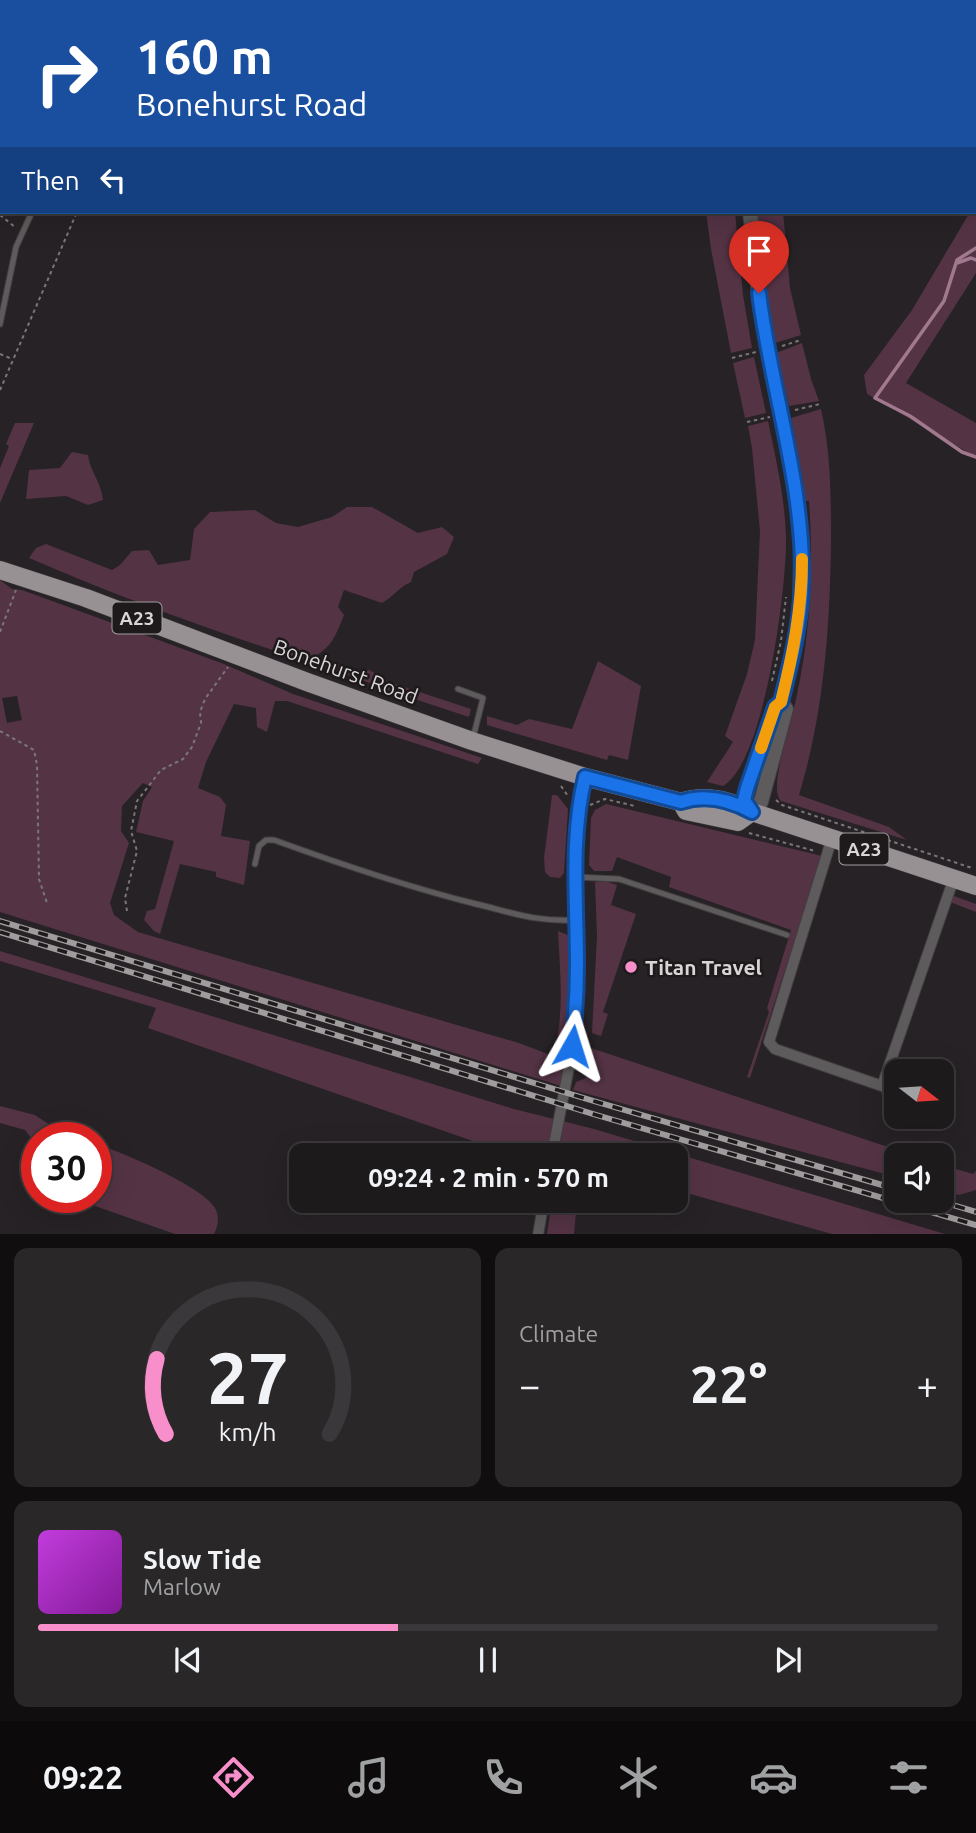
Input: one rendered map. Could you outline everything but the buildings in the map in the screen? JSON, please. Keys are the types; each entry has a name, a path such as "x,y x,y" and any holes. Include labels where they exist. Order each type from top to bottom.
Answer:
{"main road":[{"name":"Bonehurst Road","path":"0,570 86,598 233,655 472,741 585,777 681,802 695,797 734,802 830,846 976,886"}],"street":[{"path":"750,214 761,313 795,481 802,547 796,642 781,702 786,709 761,802 752,812"},
{"path":"554,1143 570,1062 574,1022 577,967 576,830 585,777"},
{"path":"830,846 769,1042 775,1049 882,1086 954,878"},
{"path":"538,1234 542,1213"}],"lane":[{"path":"0,324 16,247 31,214"},
{"path":"458,689 483,698 472,741"},
{"path":"255,864 259,846 266,839 274,840 412,886 515,916 545,921 576,920"},
{"path":"575,877 619,879 787,935"},
{"path":"882,1086 884,1091"}],"path":[{"path":"0,390 76,214"},
{"path":"0,215 22,233"},
{"path":"0,354 13,359"},
{"path":"0,632 16,590 15,585"},
{"path":"772,683 788,586"},
{"path":"127,911 125,898 137,851 131,831 137,802 160,770 183,759 192,747 201,723 200,712 205,699 230,664 233,655"},
{"path":"0,731 34,750 37,765 39,879 47,903"},
{"path":"773,794 782,805 976,870"},
{"path":"590,805 605,799 638,807"},
{"path":"741,831 830,846"}],"shaded area":[{"path":"706,214 735,214 743,295 752,348 731,353"},
{"path":"757,214 783,214 790,288 801,335 775,343 763,274"},
{"path":"969,214 976,214 976,273 906,383 976,423 976,457 867,394 864,375 912,310"},
{"path":"802,343 819,401 789,406 776,353"},
{"path":"754,357 766,413 745,418 733,363"},
{"path":"821,409 829,459 829,606 820,701 799,795 889,827 907,840 781,801 778,795 780,763 803,665 811,584 809,501 799,501 804,487 791,418"},
{"path":"768,421 780,479 786,537 778,631 762,709 751,744 738,770 723,786 707,782 733,742 725,736 747,674 755,640 760,531 748,426"},
{"path":"15,423 34,423 0,503 0,468"},
{"path":"72,452 88,455 103,500 88,505 66,496 26,499 29,470 60,468"},
{"path":"347,507 372,507 418,533 442,527 454,537 447,554 414,572 411,582 382,603 344,590 338,607 344,615 334,637 326,648 306,661 166,613 29,558 36,548 46,544 112,570 132,551 149,550 158,565 190,560 194,529 210,512 255,510 276,523 298,527 332,517"},
{"path":"0,580 12,589 22,590 224,664 293,694 482,758 478,764 287,701 275,701 267,732 257,727 256,708 234,704 206,762 198,788 220,797 226,805 221,836 250,841 244,885 216,877 216,872 180,864 160,934 154,931 144,920 147,911 155,909 174,841 136,832 143,801 152,787 143,783 122,806 121,831 129,843 110,903 114,915 138,932 519,1043 553,1056 560,1010 558,931 570,936 571,953 561,1086 0,912","holes":["17,696 22,720 7,723 2,698"]},
{"path":"329,661 375,673 378,679 376,685 324,667"},
{"path":"598,661 641,686 628,760 609,755 607,760 487,725 487,716 517,725 529,719 572,729"},
{"path":"386,681 471,709 469,717 387,690"},
{"path":"552,795 557,795 568,809 564,873 560,878 550,877 545,872 544,858"},
{"path":"606,804 822,856 750,1078 747,1077 769,1012 767,1008 791,930 669,887 671,877 617,857 612,871 594,871 589,865 591,818 595,810"},
{"path":"605,881 617,885 611,905 636,914 603,1012 608,1014 601,1036 592,1033 597,936 595,882"},
{"path":"954,896 976,904 976,912 950,902"},
{"path":"0,951 514,1109 641,1143 479,1143 148,1028 156,1008 0,961"},
{"path":"591,1048 884,1146 884,1174 573,1090 576,1082 586,1078"},
{"path":"0,1106 35,1115 46,1122 21,1122 21,1129 0,1123"},
{"path":"112,1150 178,1180 207,1199 215,1208 218,1215 214,1234 175,1234 112,1212"},
{"path":"688,1157 945,1234 832,1234 688,1193"},
{"path":"954,1168 973,1174 976,1171 976,1190 959,1195 954,1194"},
{"path":"550,1213 576,1213 574,1234 547,1234"}],"waterway":[{"path":"976,248 957,260 944,301 875,398 910,416 962,452 976,457"},
{"path":"957,263 971,258 976,260"}],"railway":[{"path":"0,921 597,1102 884,1186"},
{"path":"0,932 593,1114 976,1225"},
{"path":"954,1205 976,1212"}],"slow traffic":[{"path":"761,748 775,707 781,702 796,642 802,559"}],"place":[{"name":"Titan Travel","path":"631,967"}],"route":[{"path":"572,1046 577,967 576,830 585,777 681,802 695,797 734,802 752,812 744,800 747,788 775,707 781,702 796,642 802,582 802,547 795,481 759,293"}]}
